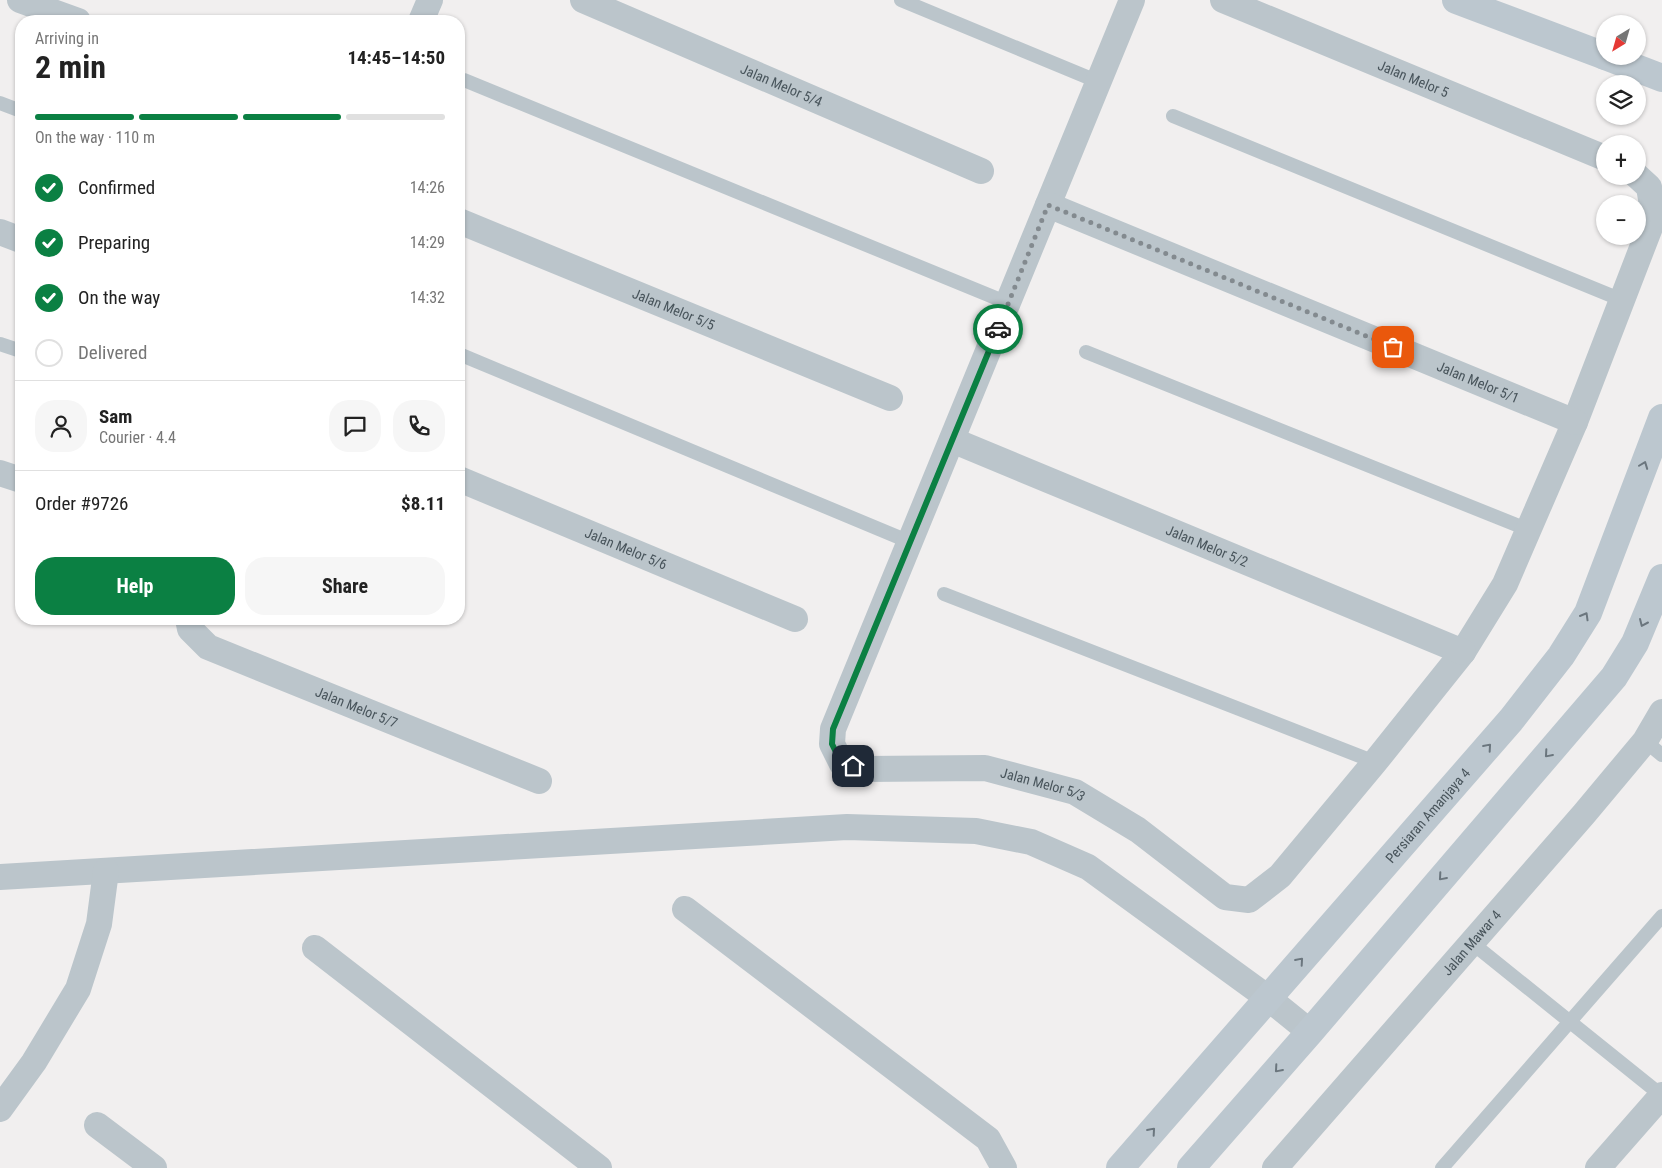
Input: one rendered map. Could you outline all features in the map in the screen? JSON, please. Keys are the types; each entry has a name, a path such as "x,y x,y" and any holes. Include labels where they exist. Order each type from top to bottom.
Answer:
{"street":[{"path":"20,0 61,15"},
{"path":"424,15 430,0"},
{"name":"Jalan Melor 5/4","path":"583,0 981,171"},
{"path":"910,542 1132,0"},
{"name":"Jalan Melor 5","path":"1223,0 1596,154"},
{"path":"1456,0 1596,53"},
{"path":"1628,65 1662,78"},
{"path":"1376,762 1463,652 1504,584 1575,422 1654,217 1649,187 1646,184"},
{"name":"Jalan Melor 5/1","path":"1048,205 1575,422"},
{"name":"Jalan Melor 5/5","path":"465,223 890,398"},
{"path":"0,232 15,238"},
{"name":"Persiaran Amanjaya 4","path":"1120,1168 1511,720 1561,656 1588,612 1662,418"},
{"name":"Jalan Melor 5/2","path":"952,440 1463,652"},
{"path":"0,472 15,478"},
{"name":"Jalan Melor 5/6","path":"465,481 795,619"},
{"name":"Jalan Melor 5/3","path":"910,542 833,729 832,744 842,764 865,769 985,768 1075,792 1138,830 1225,897 1250,900 1280,876 1376,762"},
{"path":"1191,1168 1614,677 1635,642 1662,578"},
{"name":"Jalan Melor 5/7","path":"189,625 190,629 208,647 539,781"},
{"name":"Jalan Mawar 4","path":"1280,1166 1472,943 1653,748 1662,712"},
{"path":"0,877 847,826 976,831 1031,842 1088,867 1268,998 1310,1032"},
{"path":"0,1109 34,1062 78,989 99,924 106,871"},
{"path":"685,909 988,1139 1004,1168"},
{"path":"315,948 599,1168"},
{"path":"1598,1168 1662,1095"},
{"path":"97,1125 154,1168"}],"lane":[{"path":"901,0 1099,82"},
{"path":"465,80 1008,303"},
{"path":"0,103 15,109"},
{"path":"1173,116 1622,300"},
{"path":"0,344 15,350"},
{"path":"1086,352 1529,530"},
{"path":"465,357 910,542"},
{"path":"944,594 1376,762"},
{"path":"1442,1168 1662,916"},
{"path":"1472,943 1662,1095"}],"way so far":[{"path":"998,329 1048,205 1393,347"}],"route":[{"path":"853,766 842,764 832,744 833,729 998,329"}]}
